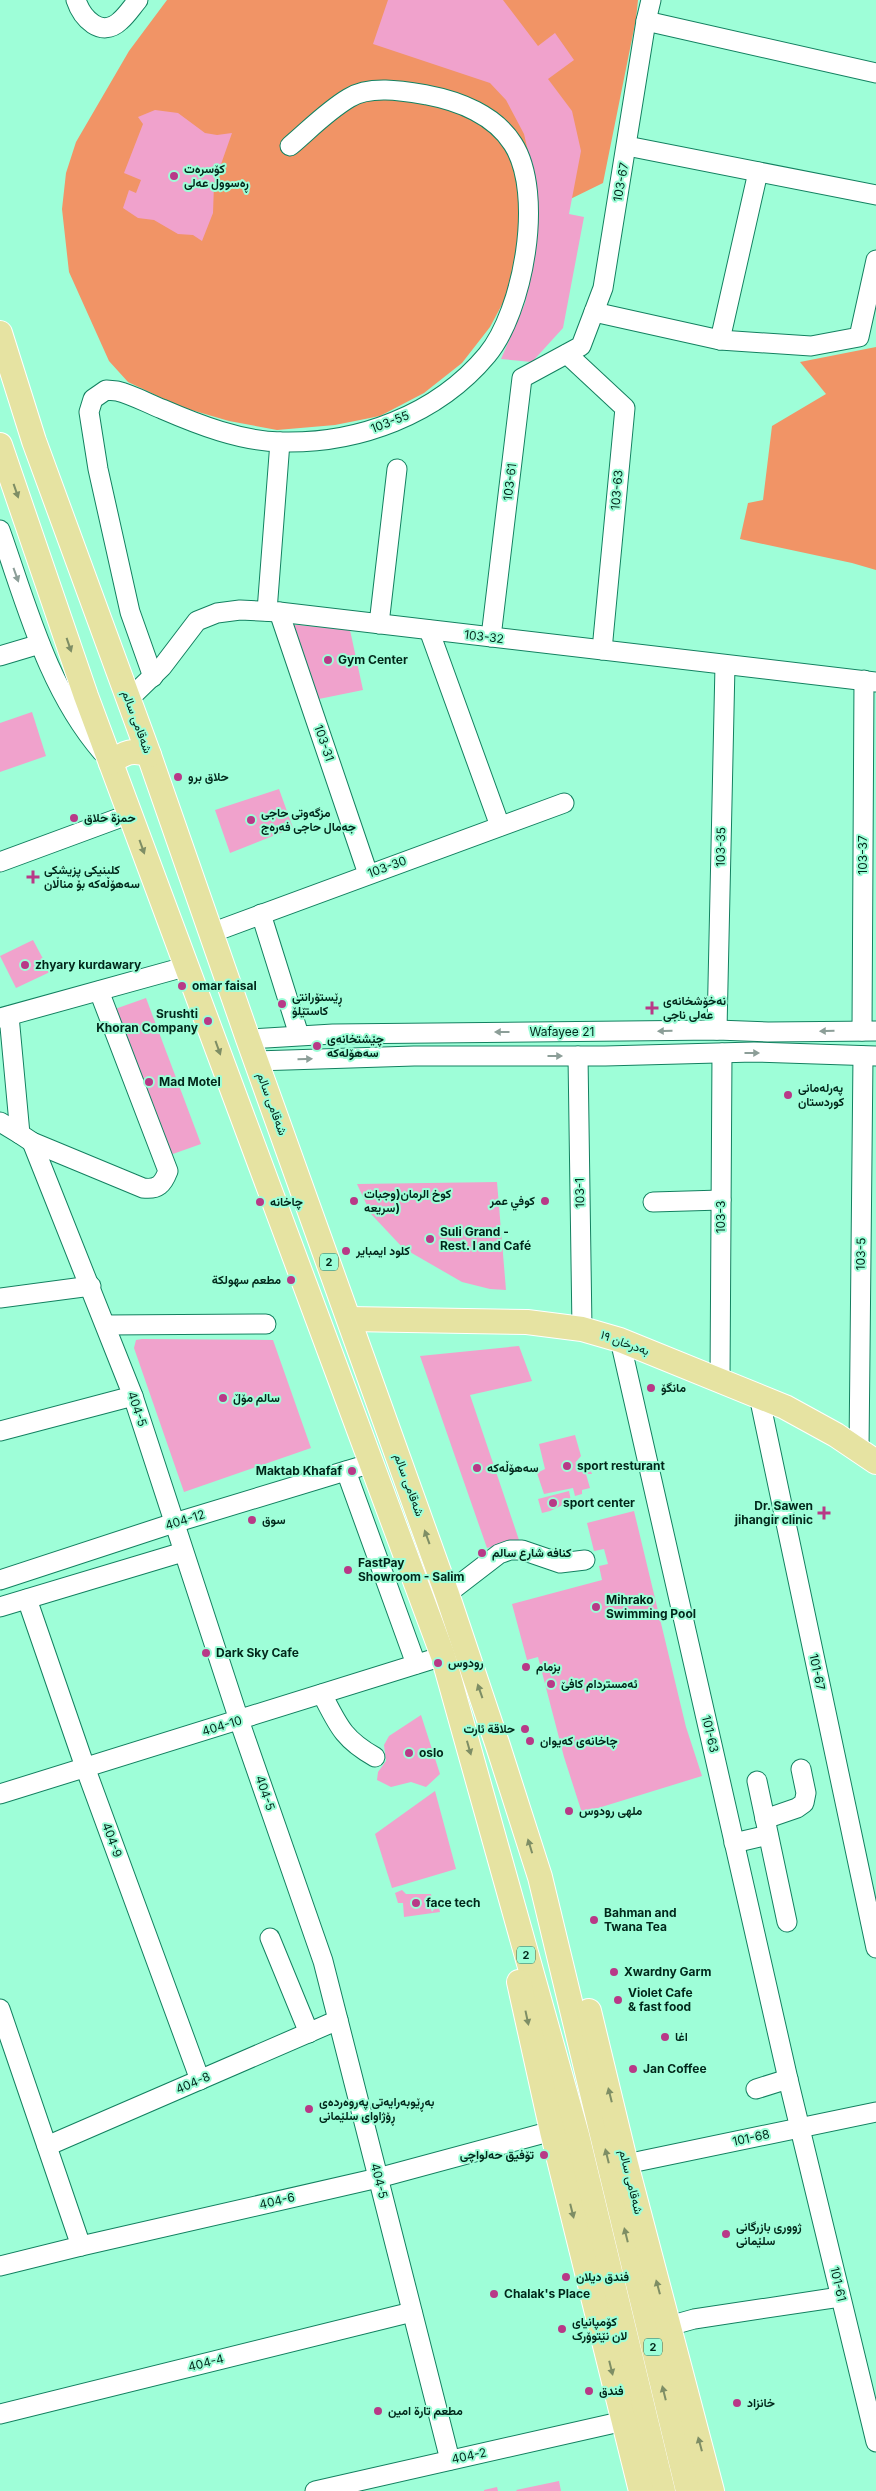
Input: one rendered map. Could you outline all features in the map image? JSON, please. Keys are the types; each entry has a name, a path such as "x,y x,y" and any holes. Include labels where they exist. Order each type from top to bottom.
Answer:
{"main road":[{"name":"شەقامی سالم","path":"0,333 34,441 129,699 248,1039 448,1594 540,1877 586,1998 626,2164 712,2491"},
{"name":"2","path":"0,445 111,763 443,1656 577,2135 663,2491"},
{"path":"94,715 102,717 110,715 129,699"},
{"path":"111,763 130,751 139,751 149,755"},
{"name":"بەدرخان ١٩","path":"349,1318 508,1321 555,1324 582,1329 620,1340 759,1396 811,1420 868,1456"},
{"name":"شەقامی سالم","path":"540,1877 688,2491"},
{"path":"511,1901 518,1978 552,2131 642,2491"}],"street":[{"path":"76,0 82,13 94,26 108,27 120,21 138,0"},
{"name":"103-67","path":"567,354 581,346 603,288 651,0"},
{"path":"646,21 876,73"},
{"name":"103-55","path":"153,678 130,612 98,469 89,412 93,399 101,392 117,391 195,423 235,434 280,442 326,439 398,422 456,385 488,354 510,317 522,274 527,228 524,171 513,143 497,126 482,115 445,99 411,92 370,91 350,97 290,146"},
{"path":"627,146 876,195"},
{"path":"720,340 758,172"},
{"path":"594,312 720,340 811,346 859,337 876,260"},
{"name":"103-61","path":"491,637 522,378 567,354"},
{"name":"103-63","path":"567,354 625,408 602,650"},
{"path":"273,611 280,442"},
{"path":"379,624 397,470"},
{"path":"0,530 40,644 70,706 111,763"},
{"name":"103-32","path":"129,699 153,678 197,621 216,613 273,611 870,681"},
{"name":"103-31","path":"273,611 368,874"},
{"path":"429,630 500,826"},
{"path":"0,656 40,644"},
{"name":"103-35","path":"717,1030 725,665"},
{"name":"103-37","path":"869,1031 870,681"},
{"name":"103-30","path":"211,933 564,802"},
{"path":"0,862 130,814"},
{"path":"261,914 299,1036"},
{"path":"5,1017 188,966"},
{"path":"0,1122 26,1138 143,1188 152,1189 160,1186 168,1170 99,991"},
{"name":"404-5","path":"5,1017 26,1138 91,1286 133,1396 239,1720 324,1961 450,2460"},
{"name":"Wafayee 21","path":"248,1039 299,1036 717,1030 768,1032 869,1031"},
{"name":"Wafayee 21","path":"256,1061 414,1056 578,1056 722,1053 869,1056"},
{"name":"103-3","path":"720,1381 722,1053"},
{"name":"103-1","path":"578,1056 582,1329"},
{"name":"103-5","path":"868,1456 869,1056"},
{"path":"653,1202 721,1200"},
{"path":"0,1298 91,1286"},
{"path":"106,1325 266,1324"},
{"name":"101-63","path":"620,1340 788,2079 801,2127"},
{"path":"0,1431 133,1396"},
{"name":"101-67","path":"759,1396 876,1948"},
{"name":"404-12","path":"0,1580 174,1523 372,1463"},
{"path":"346,1471 416,1664"},
{"path":"448,1594 499,1554 510,1550 522,1550 560,1563 585,1560"},
{"path":"0,1607 183,1552"},
{"name":"404-9","path":"27,1599 85,1767 200,2080"},
{"name":"404-10","path":"0,1794 443,1656"},
{"path":"322,1694 342,1732 360,1749 375,1757"},
{"path":"734,1843 766,1827 804,1803 806,1793 801,1769"},
{"path":"757,1782 787,1922"},
{"path":"270,1938 309,2033"},
{"path":"0,2009 81,2246"},
{"name":"404-8","path":"47,2146 338,2020"},
{"path":"756,2089 788,2079"},
{"name":"101-68","path":"626,2164 876,2112"},
{"name":"101-61","path":"801,2127 876,2442"},
{"name":"404-6","path":"0,2266 378,2178 552,2131"},
{"path":"669,2326 694,2319 840,2296"},
{"name":"404-4","path":"0,2414 412,2312"},
{"name":"404-2","path":"315,2491 624,2421"}],"shaded area":[{"path":"167,0 638,0 636,19 603,183 554,207 490,327 462,363 424,393 380,416 335,425 277,430 229,421 181,407 128,382 109,361 69,272 62,209 66,173 76,142 129,51"},
{"path":"876,347 876,570 740,539 748,503 763,500 772,426 826,394 800,362"}],"building":[{"path":"388,0 503,0 538,46 555,33 574,60 548,79 572,111 581,151 569,214 584,217 563,328 532,362 501,359 525,303 536,241 536,186 524,134 506,100 490,83 373,44"},
{"name":"کۆسرەت ڕەسوول عەلی","path":"155,110 178,113 205,133 217,135 232,133 214,184 213,213 202,241 193,235 178,234 154,220 138,218 123,208 129,190 136,193 141,180 124,173 143,124 138,117"},
{"name":"Gym Center","path":"288,624 350,630 363,690 314,700"},
{"path":"32,712 46,756 0,772 0,723"},
{"path":"279,789 293,828 230,853 215,810"},
{"name":"zhyary kurdawary","path":"33,940 50,972 16,988 0,956"},
{"path":"146,998 201,1144 170,1155 115,1009"},
{"path":"497,1182 506,1290 490,1289 462,1282 403,1248 371,1214 357,1184"},
{"name":"سالم مۆڵ","path":"136,1340 273,1340 311,1448 184,1492 134,1348"},
{"name":"سەهۆڵەکە","path":"519,1346 532,1381 470,1395 519,1540 487,1548 420,1356"},
{"name":"sport resturant","path":"575,1435 581,1456 575,1463 587,1461 592,1474 586,1474 590,1488 582,1490 582,1494 575,1496 573,1488 544,1494 537,1473 545,1469 539,1444"},
{"name":"sport center","path":"569,1491 571,1501 542,1513 538,1499"},
{"path":"634,1511 686,1727 702,1776 582,1813 564,1757 538,1657 527,1660 512,1604 602,1580 599,1566 608,1564 604,1549 594,1551 587,1523"},
{"name":"oslo","path":"421,1715 440,1774 426,1787 411,1782 391,1787 377,1780 378,1772 386,1761 384,1745 389,1736"},
{"path":"435,1791 456,1869 392,1888 375,1834"},
{"name":"face tech","path":"402,1890 406,1894 431,1894 432,1900 428,1901 432,1912 438,1904 440,1912 404,1917 403,1903 398,1903 395,1893"},
{"path":"559,2481 561,2491 516,2490"},
{"path":"497,2487 498,2491 484,2491 484,2490"}],"place":[{"name":"کۆسرەت ڕەسوول عەلی","path":"174,176"},
{"name":"Gym Center","path":"328,660"},
{"name":"حلاق برو","path":"178,777"},
{"name":"حمزة حلاق","path":"74,818"},
{"name":"مزگه‌وتی حاجی جەمال حاجی فەرەج","path":"251,820"},
{"name":"کلینیکی پزیشکی سەهۆڵەکە بۆ مناڵان","path":"33,877"},
{"name":"zhyary kurdawary","path":"25,965"},
{"name":"omar faisal","path":"182,986"},
{"name":"ڕێستۆرانتی کاستێلۆ","path":"282,1004"},
{"name":"نەخۆشخانەی عەلی ناجی","path":"652,1008"},
{"name":"Srushti Khoran Company","path":"208,1021"},
{"name":"چێشتخانەی سەهۆلەکە","path":"317,1046"},
{"name":"Mad Motel","path":"149,1082"},
{"name":"پەرلەمانی کوردستان","path":"788,1095"},
{"name":"كوخ الرمان(وجبات سريعه)","path":"354,1201"},
{"name":"كوفي عمر","path":"545,1201"},
{"name":"چاخانە","path":"260,1202"},
{"name":"Suli Grand - Rest. I and Café","path":"430,1239"},
{"name":"كلود ايمباير","path":"346,1251"},
{"name":"مطعم سهولكة","path":"291,1280"},
{"name":"مانگۆ","path":"651,1388"},
{"name":"سالم مۆڵ","path":"223,1398"},
{"name":"sport resturant","path":"567,1466"},
{"name":"سەهۆڵەکە","path":"477,1468"},
{"name":"Maktab Khafaf","path":"352,1471"},
{"name":"sport center","path":"553,1503"},
{"name":"Dr. Sawen jihangir clinic","path":"824,1513"},
{"name":"سوق","path":"252,1520"},
{"name":"كنافه شارع سالم","path":"482,1553"},
{"name":"FastPay Showroom - Salim","path":"348,1570"},
{"name":"Mihrako Swimming Pool","path":"596,1607"},
{"name":"Dark Sky Cafe","path":"206,1653"},
{"name":"رودوس","path":"438,1663"},
{"name":"بزمام","path":"526,1667"},
{"name":"ئەمستردام کافێ","path":"551,1684"},
{"name":"حلاقة ئارت","path":"525,1729"},
{"name":"چاخانەی کەیوان","path":"530,1741"},
{"name":"oslo","path":"409,1753"},
{"name":"ملهى رودوس","path":"569,1811"},
{"name":"face tech","path":"416,1903"},
{"name":"Bahman and Twana Tea","path":"594,1920"},
{"name":"Xwardny Garm","path":"614,1972"},
{"name":"Violet Cafe & fast food","path":"618,2000"},
{"name":"اغا","path":"665,2037"},
{"name":"Jan Coffee","path":"633,2069"},
{"name":"بەڕێوبەرایەتی پەروەردەی ڕۆژاوای سلێمانی","path":"309,2109"},
{"name":"تۆفیق حەلواچی","path":"544,2155"},
{"name":"ژووری بازرگانی سلێمانی","path":"726,2234"},
{"name":"فندق ديلان","path":"566,2277"},
{"name":"Chalak's Place","path":"494,2294"},
{"name":"کۆمپانیای لان نێتوۆرک","path":"562,2329"},
{"name":"فندق","path":"589,2391"},
{"name":"خانزاد","path":"737,2403"},
{"name":"مطعم تارة امين","path":"378,2411"}]}
